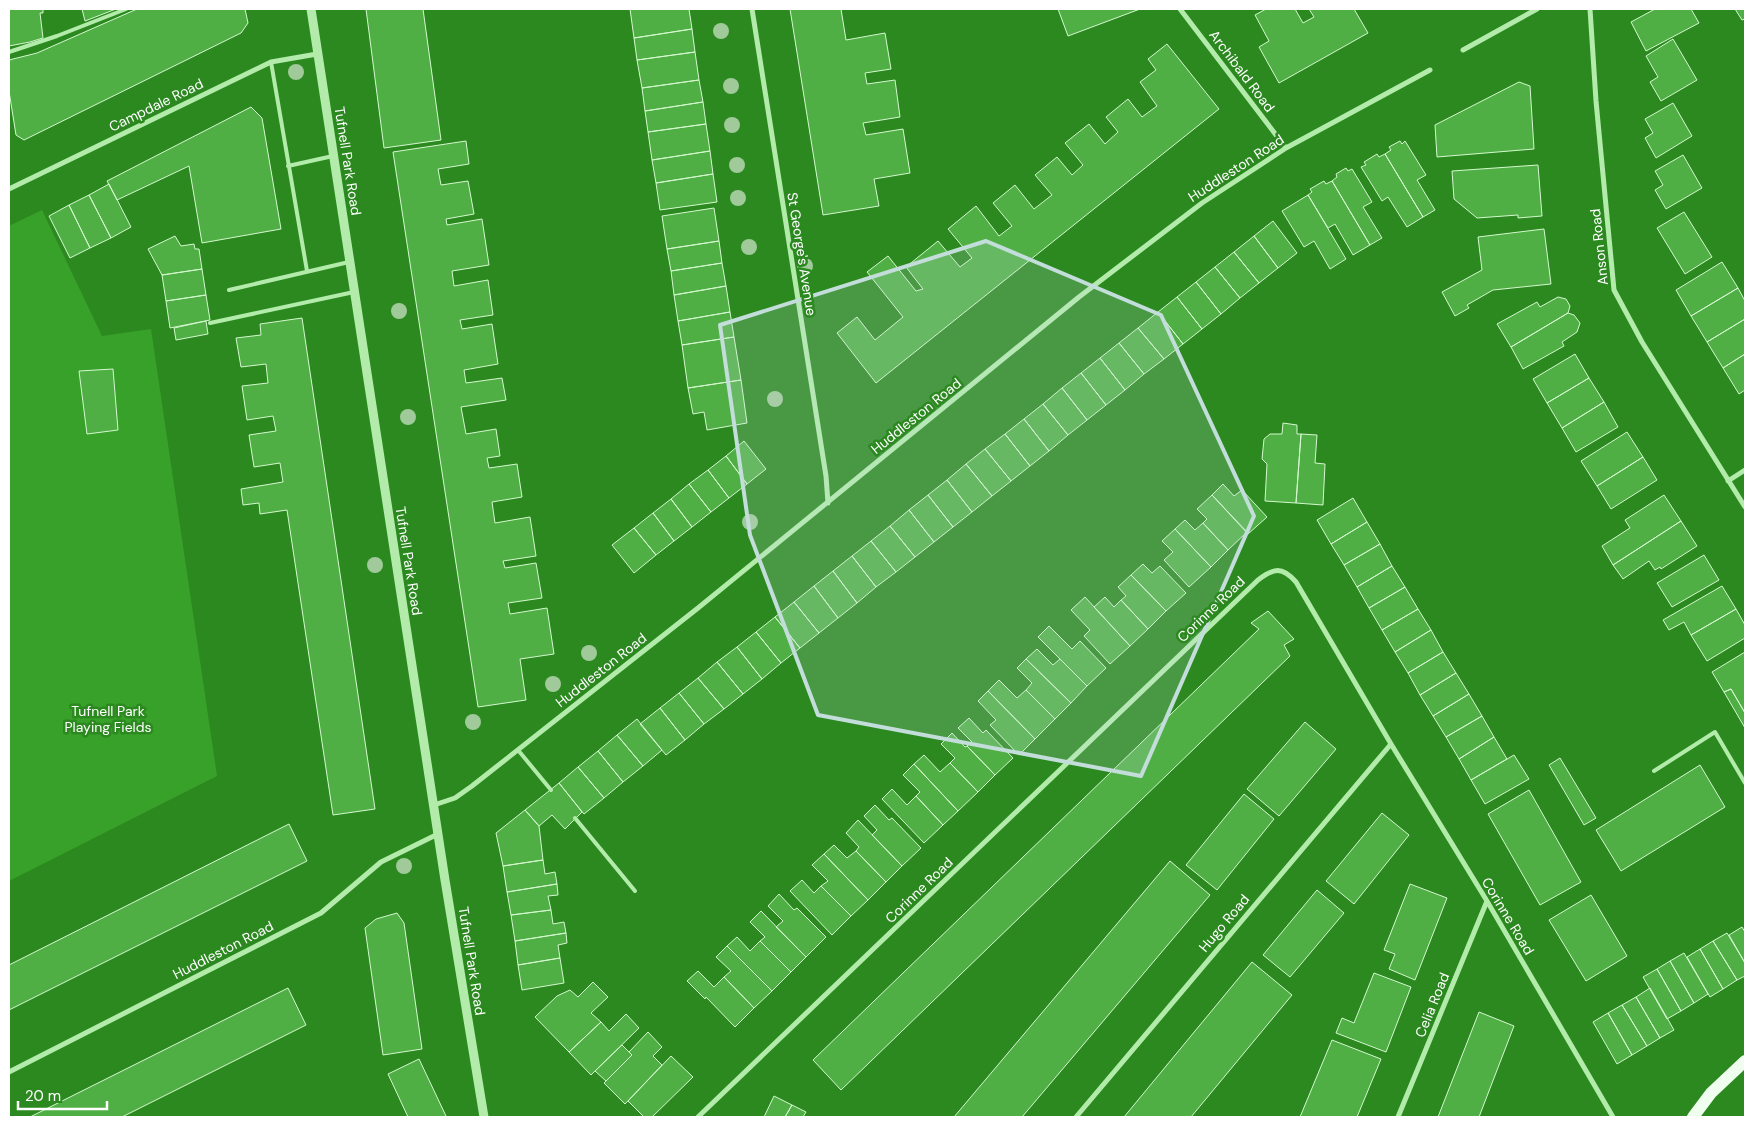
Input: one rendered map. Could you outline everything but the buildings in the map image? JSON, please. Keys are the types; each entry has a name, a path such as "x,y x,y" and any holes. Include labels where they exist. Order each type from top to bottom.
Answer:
{"main road":[{"path":"1693,1117 1711,1093 1745,1061"}],"street":[{"name":"Tufnell Park Road","path":"311,9 438,834 484,1117"},
{"name":"St George's Avenue","path":"752,9 826,476 828,503"},
{"name":"Archibald Road","path":"1180,9 1286,148"},
{"path":"1464,50 1537,9"},
{"name":"Anson Road","path":"1590,9 1596,101 1614,290 1642,342 1745,507"},
{"name":"Campdale Road","path":"9,190 271,62 317,54"},
{"name":"Huddleston Road","path":"434,805 455,798 518,750 828,503 1079,297 1202,203 1286,148 1430,70"},
{"path":"1728,481 1745,470"},
{"name":"Corinne Road","path":"698,1117 1251,586 1271,571 1284,571 1296,582 1391,744 1487,901 1613,1117"},
{"name":"Hugo Road","path":"1076,1117 1391,744"},
{"name":"Huddleston Road","path":"9,1072 321,913 381,862 438,834"},
{"name":"Celia Road","path":"1398,1117 1487,901"}],"lane":[{"path":"9,52 57,36 126,9"},
{"path":"271,62 308,271"},
{"path":"288,166 333,156"},
{"path":"229,290 349,262"},
{"path":"210,323 354,292"},
{"path":"1654,771 1715,732 1745,783"},
{"path":"518,750 550,790"},
{"path":"575,818 635,891"}],"highlighted area":[{"path":"986,241 1161,315 1254,516 1141,776 818,715 750,535 720,325"}],"green space":[{"name":"Tufnell Park Playing Fields","path":"42,210 102,336 151,329 217,776 9,881 9,226"}]}
